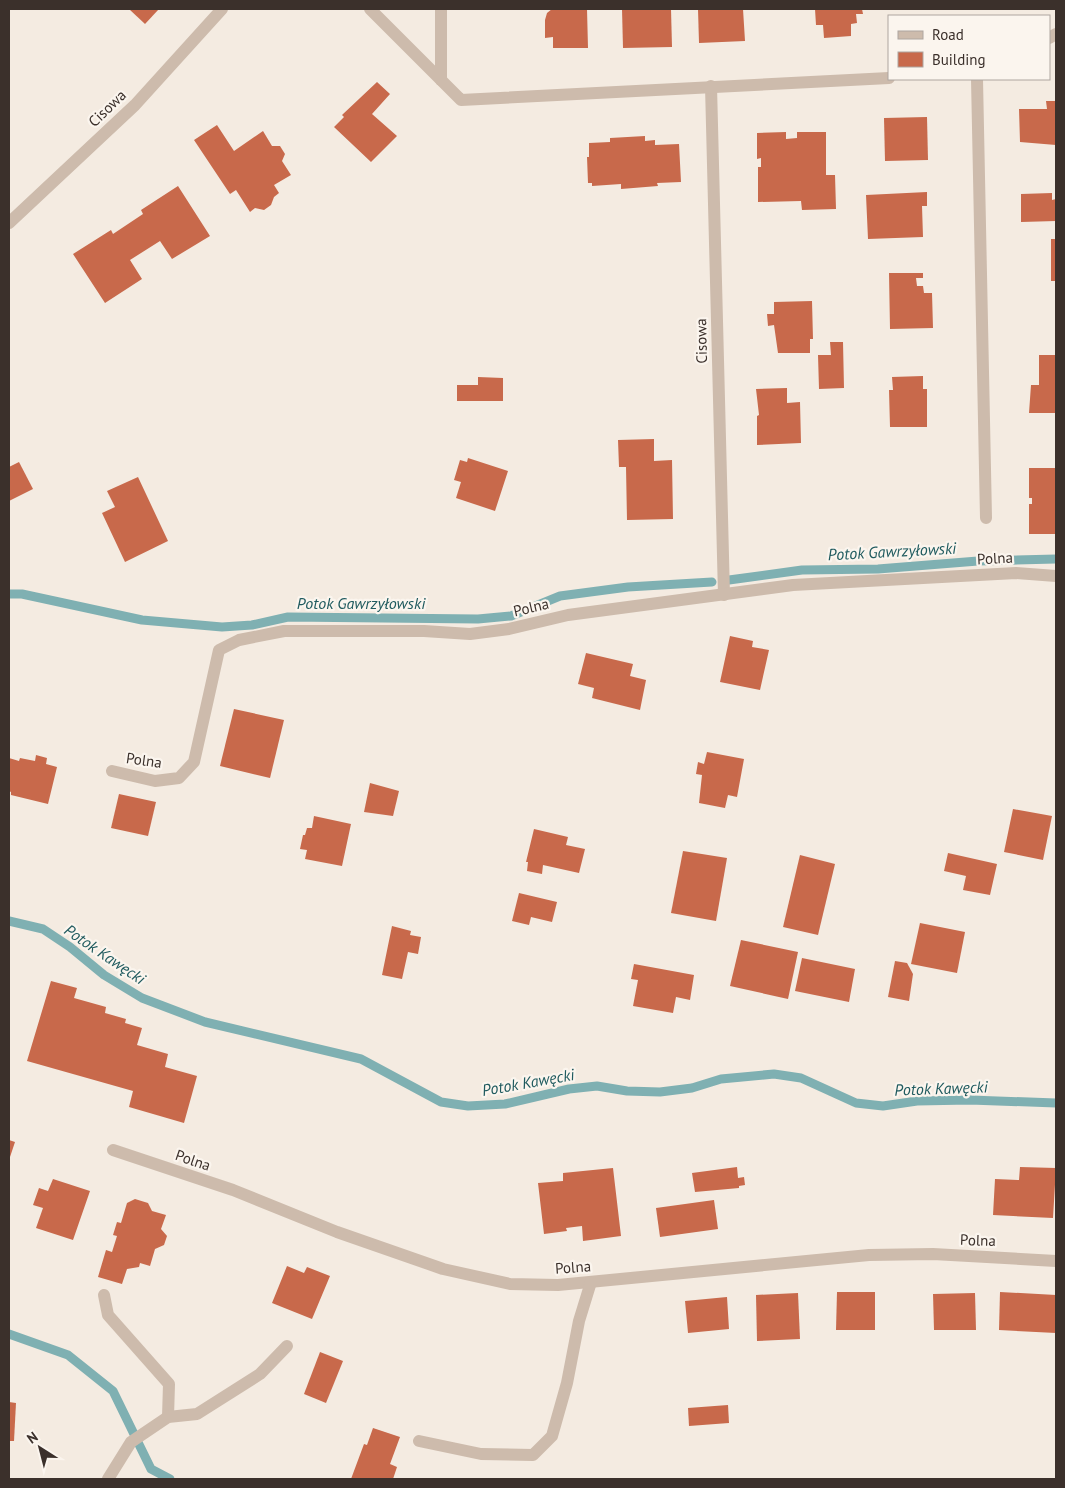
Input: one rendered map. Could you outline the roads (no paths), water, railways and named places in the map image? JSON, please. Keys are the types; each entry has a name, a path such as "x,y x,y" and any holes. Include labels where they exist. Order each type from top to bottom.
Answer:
{"street":[{"name":"Cisowa","path":"9,223 135,104 222,9"},
{"path":"370,9 461,100 888,78"},
{"path":"440,9 441,80"},
{"path":"976,80 986,518"},
{"name":"Cisowa","path":"711,86 724,595"},
{"name":"Polna","path":"112,772 155,781 179,778 194,762 219,650 239,640 284,631 424,631 470,634 509,629 568,615 793,585 1016,573 1056,576"},
{"name":"Polna","path":"113,1150 233,1190 337,1232 443,1269 510,1284 558,1285 750,1264 869,1255 933,1254 1056,1261"},
{"path":"418,1441 481,1454 533,1455 552,1436 567,1383 579,1321 591,1282"},
{"path":"104,1296 108,1314 169,1384 168,1417"},
{"path":"108,1479 131,1442 168,1417 197,1414 260,1374 287,1346"}],"waterway":[{"name":"Potok Gawrzyłowski","path":"729,580 802,570 878,569 978,561 1056,559"},
{"name":"Potok Gawrzyłowski","path":"9,594 22,594 142,620 222,627 252,625 288,617 478,619 511,616 560,596 628,587 712,582"},
{"name":"Potok Kawęcki","path":"9,921 43,929 70,947 104,975 142,998 205,1022 361,1059 441,1102 468,1106 505,1104 569,1089 597,1086 627,1091 660,1092 692,1088 721,1079 774,1074 801,1078 856,1103 883,1106 917,1101 970,1100 1056,1103"},
{"path":"9,1334 68,1355 113,1391 151,1469 170,1479"}]}
